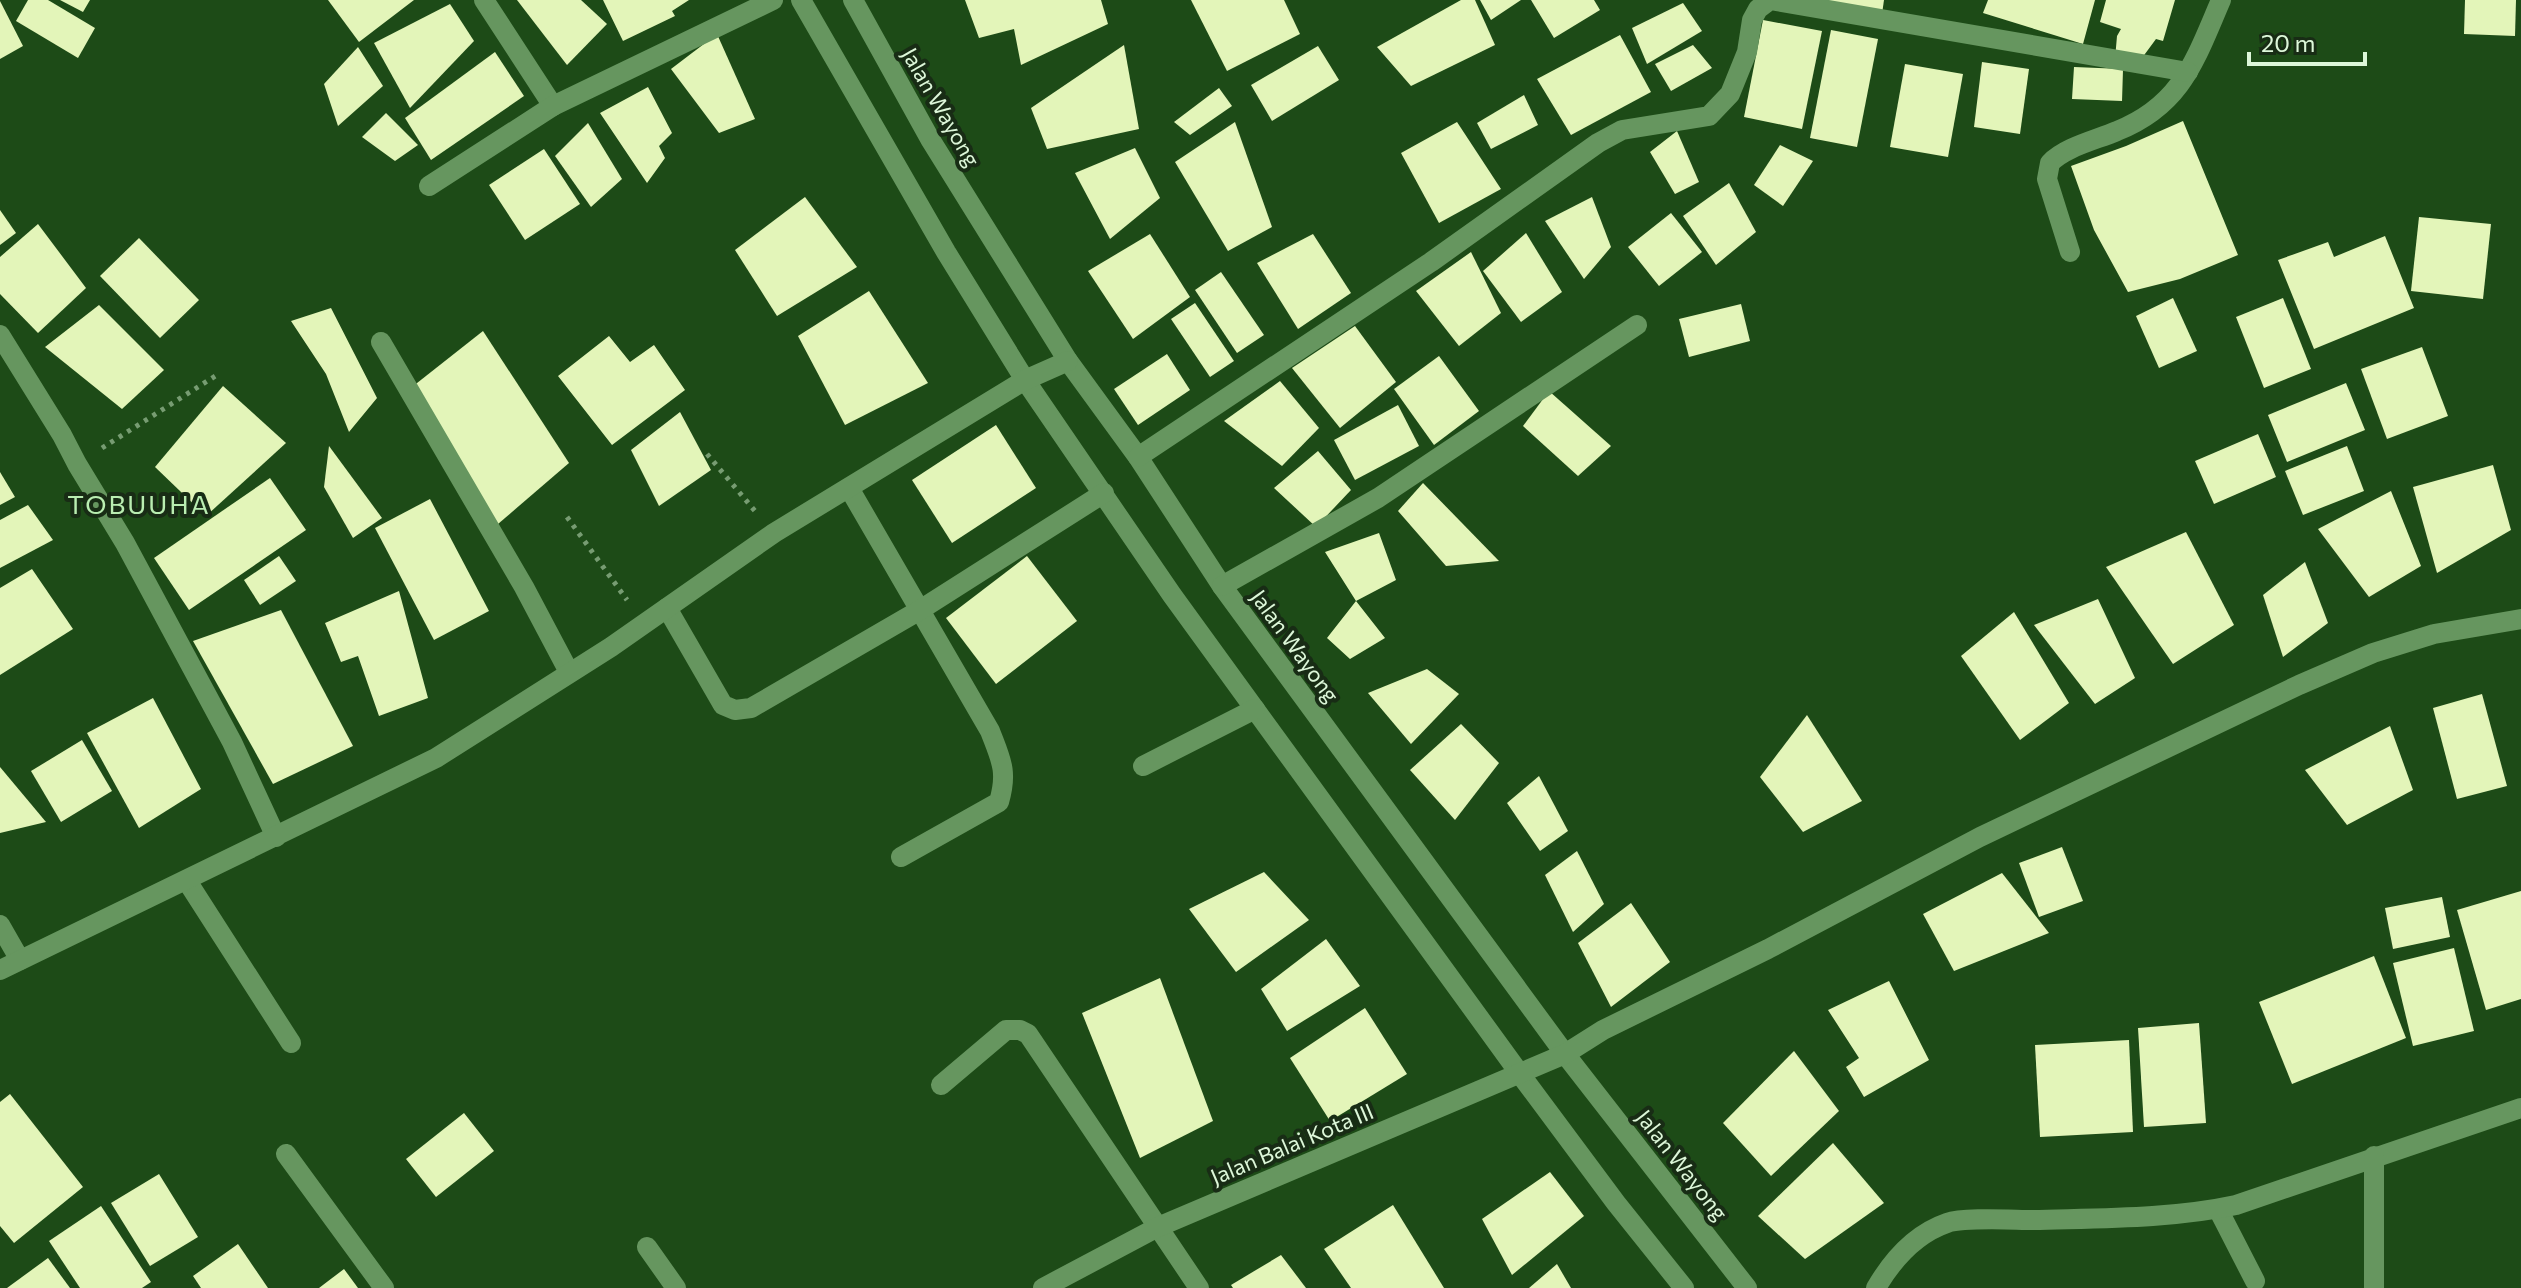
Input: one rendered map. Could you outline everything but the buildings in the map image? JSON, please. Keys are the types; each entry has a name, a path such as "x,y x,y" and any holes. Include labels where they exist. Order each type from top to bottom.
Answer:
{"street":[{"path":"484,0 553,106"},
{"path":"429,186 553,106 773,0"},
{"path":"801,0 946,252 1025,380 1172,595 1520,1074 1684,1288"},
{"name":"Jalan Wayong","path":"853,0 930,139 1068,361 1138,457 1222,586 1565,1054 1747,1288"},
{"path":"1138,457 1431,262 1598,143 1622,130 1709,116 1730,94 1747,52 1752,20 1758,9 1770,0 2188,72"},
{"path":"2070,252 2048,186 2050,163 2070,150 2137,123 2174,93 2188,72 2221,0"},
{"path":"1222,586 1378,498 1637,325"},
{"path":"0,335 125,543 232,742 276,837"},
{"path":"381,342 524,587 569,672"},
{"path":"0,970 436,758 611,647 774,533 1025,380 1068,361"},
{"path":"849,488 990,731 1002,763 1005,783 999,802 901,857"},
{"path":"667,608 723,705 735,710 751,708 920,610 1104,493"},
{"name":"Jalan Balai Kota III","path":"1043,1288 1158,1227 1565,1054 1603,1030 1768,949 1980,837 2299,685 2373,653 2434,634 2521,619"},
{"path":"1143,766 1255,709"},
{"path":"187,881 291,1043"},
{"path":"0,925 20,960"},
{"path":"941,1085 1006,1030 1020,1030 1028,1034 1199,1288"},
{"path":"1876,1288 1917,1238 1951,1221 2151,1215 2218,1209 2521,1108"},
{"path":"286,1154 384,1288"},
{"path":"2374,1156 2374,1288"},
{"path":"2218,1209 2255,1281"},
{"path":"647,1247 676,1288"}],"path":[{"path":"77,464 220,373"},
{"path":"707,454 774,533"},
{"path":"567,517 644,623"}],"district":[{"name":"TOBUUHA","path":"139,505"}]}
